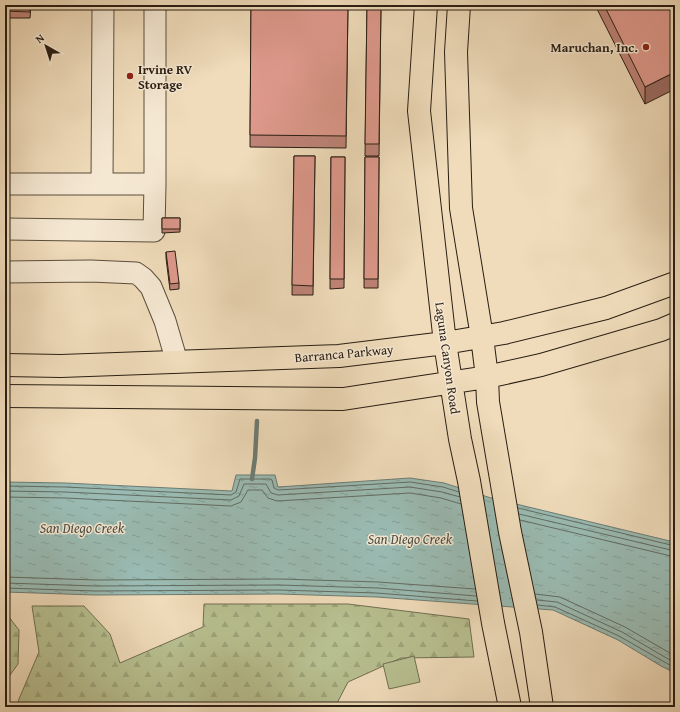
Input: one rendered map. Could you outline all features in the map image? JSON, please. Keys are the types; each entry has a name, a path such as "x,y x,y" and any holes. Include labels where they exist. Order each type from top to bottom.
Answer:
{"main road":[{"name":"Laguna Canyon Road","path":"426,5 419,111 445,343 460,439 493,623 510,707"},
{"path":"459,5 456,52 461,208 482,337 487,376 488,402 531,632 542,707"},
{"name":"Barranca Parkway","path":"5,365 61,366 339,356 482,337 606,308 675,283"},
{"path":"5,396 343,399 487,376 541,365 661,330 675,324"}],"lane":[{"path":"102,184 103,5"},
{"path":"5,229 154,231 155,5"},
{"path":"5,184 155,184"},
{"path":"5,272 90,271 136,274 144,278 151,287 165,321 177,362"}],"green space":[{"path":"204,604 348,604 469,619 474,657 401,658 348,682 335,707 17,707 39,652 32,606 84,606 110,634 120,663 203,627"},
{"path":"5,612 19,630 18,664 5,682"},
{"path":"414,656 420,682 389,689 383,664"}],"water":[{"name":"San Diego Creek","path":"236,475 275,475 278,487 410,478 444,483 491,498 674,542 675,673 618,640 553,610 377,597 279,594 95,595 5,592 5,482 65,483 232,491"}],"building":[{"path":"5,5 30,5 30,12 5,11"},
{"path":"251,5 348,5 346,136 250,135"},
{"path":"367,5 381,5 379,144 365,144"},
{"name":"Maruchan, Inc.","path":"604,5 675,5 675,72 645,87"},
{"path":"294,156 315,156 313,286 292,285"},
{"path":"331,157 345,157 344,279 330,279"},
{"path":"365,157 379,157 378,279 364,279"},
{"path":"162,218 180,218 180,229 162,229"},
{"path":"175,251 179,283 170,284 166,252"}],"waterway":[{"path":"252,479 257,421"}],"place":[{"name":"Maruchan, Inc.","path":"646,47"},
{"name":"Irvine RV Storage","path":"130,76"}]}
